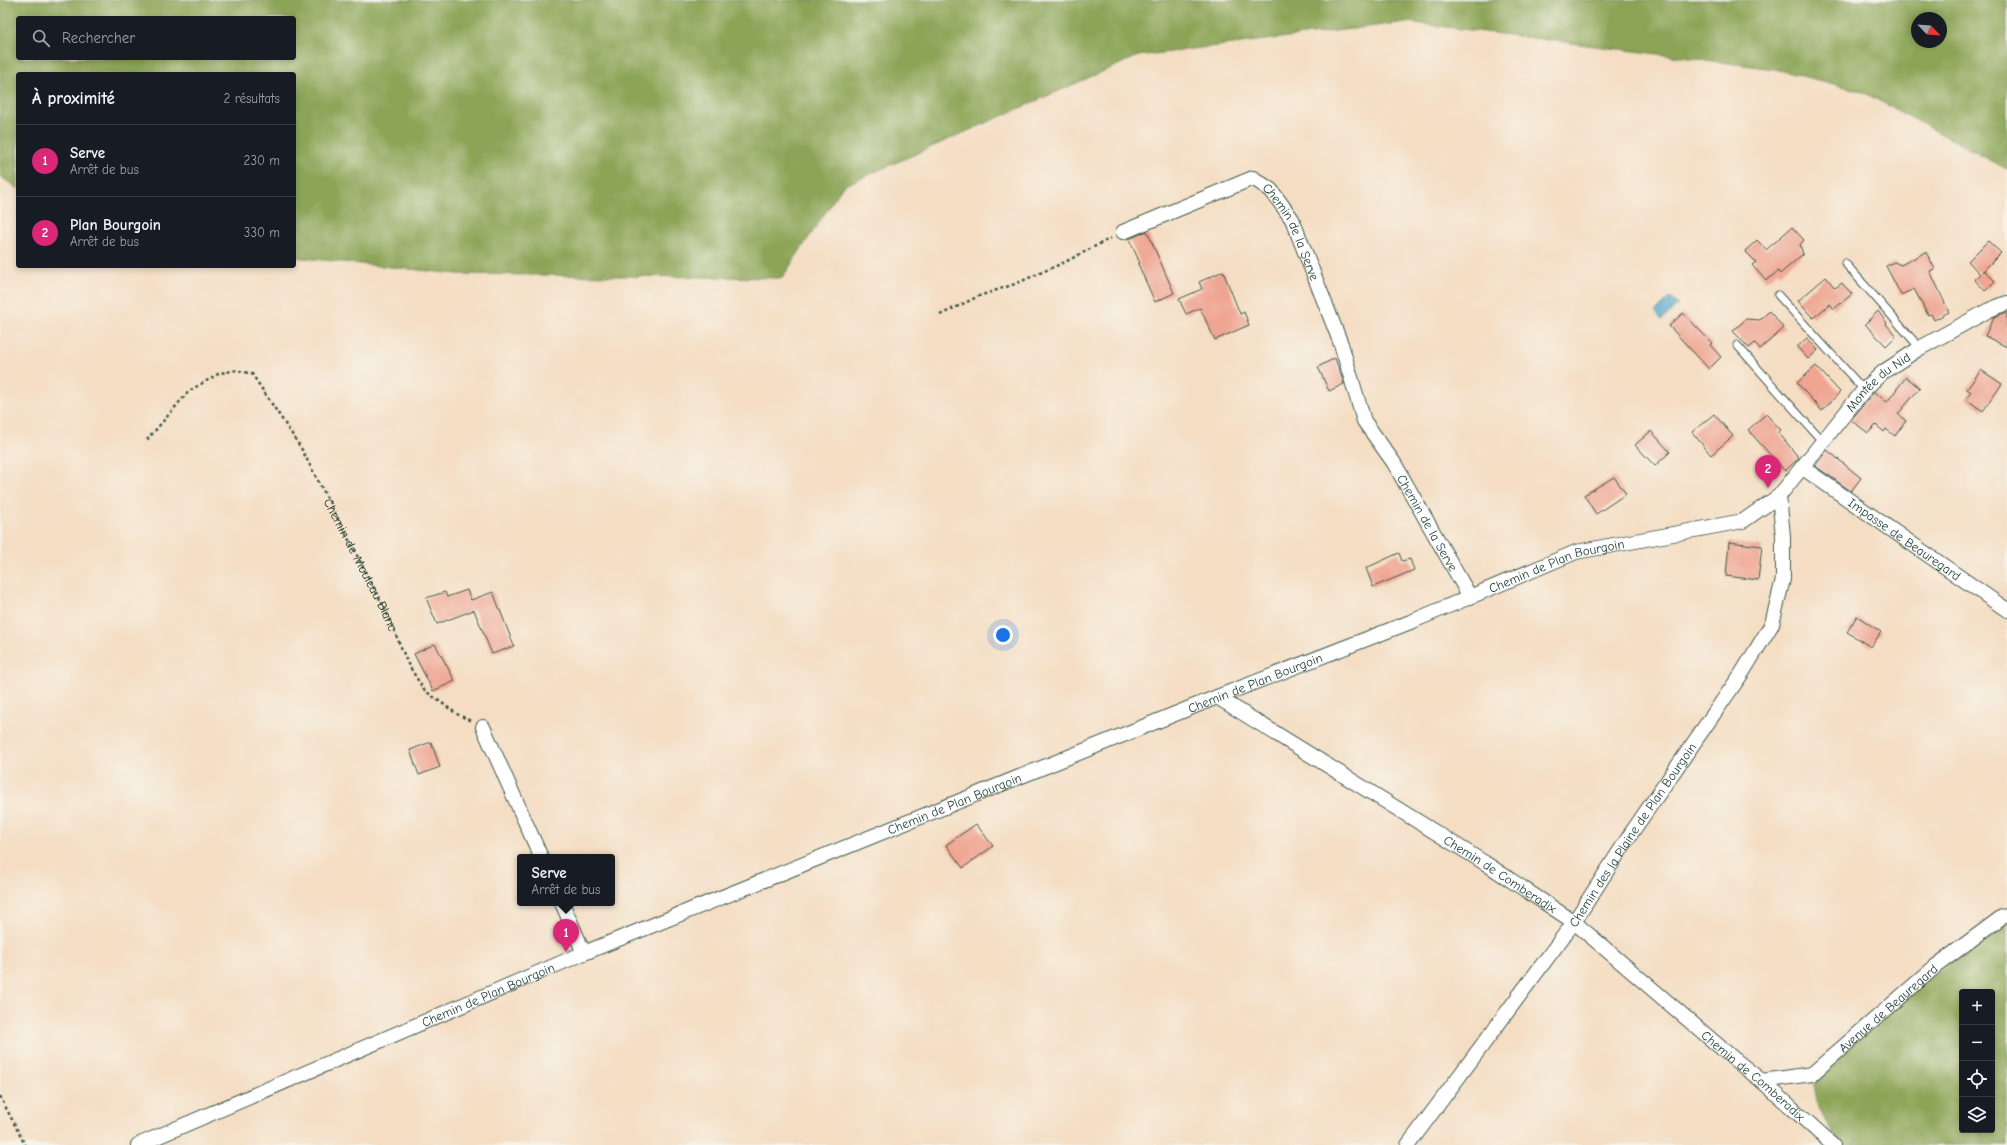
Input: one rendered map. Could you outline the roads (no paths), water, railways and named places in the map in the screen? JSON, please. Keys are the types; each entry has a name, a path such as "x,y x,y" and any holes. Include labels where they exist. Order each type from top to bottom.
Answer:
{"street":[{"name":"Chemin de la Serve","path":"1123,232 1253,178 1271,190 1292,219 1341,344 1364,421 1394,463 1470,597"},
{"name":"Montée du Nid","path":"1779,496 1803,468 1822,441 1864,390 1882,372 1920,348 1989,310 2007,303"},
{"name":"Impasse de Beauregard","path":"1803,468 1984,596 2007,610"},
{"name":"Chemin de Plan Bourgoin","path":"138,1145 584,952 1217,697 1413,621 1576,552 1743,521 1779,496"},
{"name":"Chemin des la Plaine de Plan Bourgoin","path":"1408,1145 1574,922 1632,832 1742,673 1772,624 1783,579 1783,536 1779,496"},
{"name":"Chemin de Comberadix","path":"1217,697 1485,863 1574,922 1734,1059 1762,1080 1833,1145"},
{"path":"483,727 540,854"},
{"path":"563,906 584,952"},
{"name":"Avenue de Beauregard","path":"1762,1080 1812,1074 1936,966 2002,917 2007,916"}],"lane":[{"path":"1845,263 1920,348"},
{"path":"1778,295 1864,390"},
{"path":"1737,345 1822,441"}],"water":[{"path":"1671,297 1678,305 1662,320 1655,312"}],"place":[{"name":"Plan Bourgoin","path":"1768,488"},
{"name":"Serve","path":"566,952"}]}
